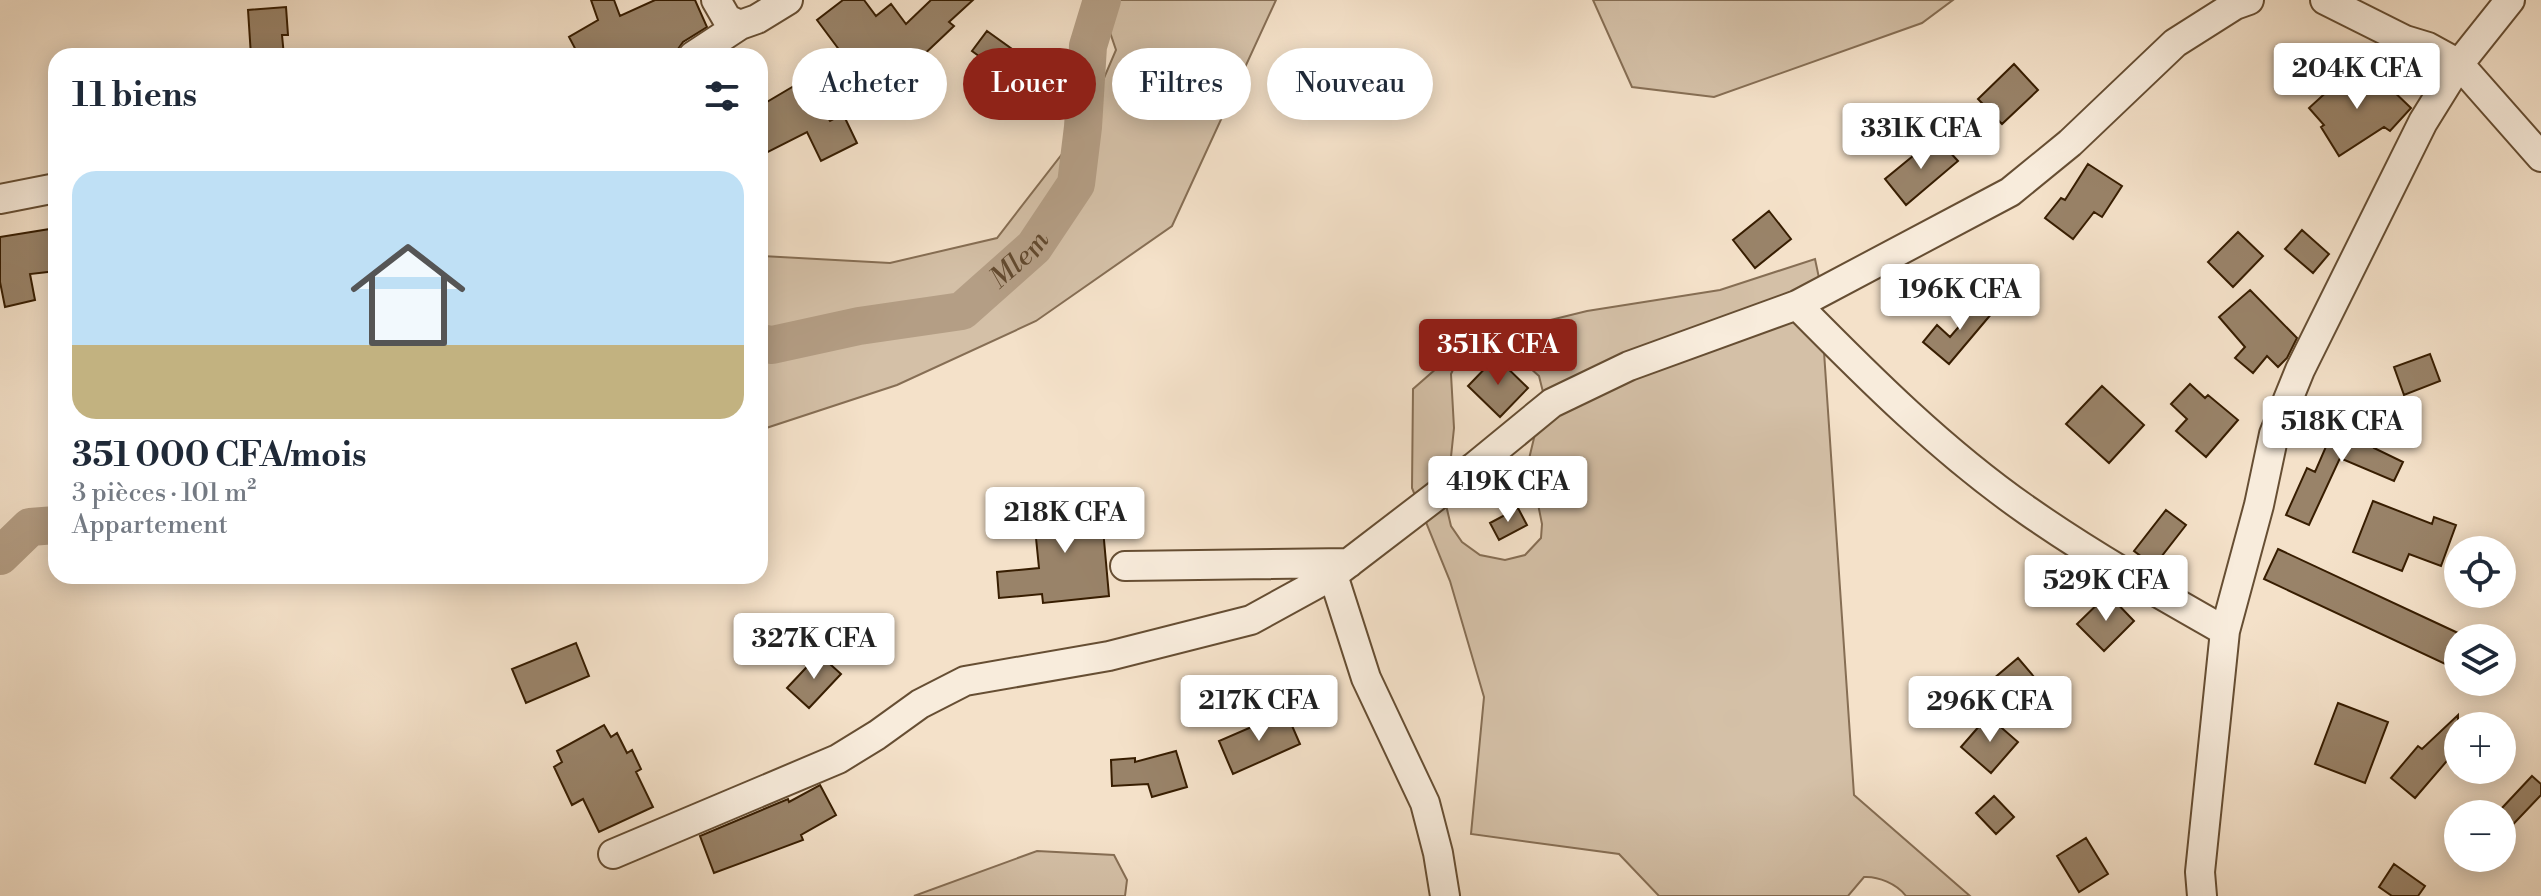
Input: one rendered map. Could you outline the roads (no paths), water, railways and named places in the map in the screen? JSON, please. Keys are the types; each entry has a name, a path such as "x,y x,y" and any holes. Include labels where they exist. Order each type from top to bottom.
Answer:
{"street":[{"path":"716,0 727,19 740,25"},
{"path":"705,48 740,25 757,19 788,0"},
{"path":"613,854 838,759 920,704 965,681 1109,656 1251,620 1342,569 1552,403 1629,366 1797,305 2010,192 2070,143 2175,43 2235,5 2249,0"},
{"path":"2325,0 2459,64 2541,157"},
{"path":"2202,896 2200,872 2225,631 2259,505 2274,434 2356,253 2423,122 2459,64 2510,0"},
{"path":"0,199 48,190"},
{"path":"1797,305 1881,390 2015,501 2087,550 2225,631"},
{"path":"1125,566 1342,569"},
{"path":"1342,569 1366,678 1425,803 1445,896"}],"waterway":[{"name":"Mlem","path":"768,344 859,326 962,311 1034,247 1076,184 1088,46 1102,0"},
{"name":"Mlem","path":"0,556 30,527 48,526"}]}
